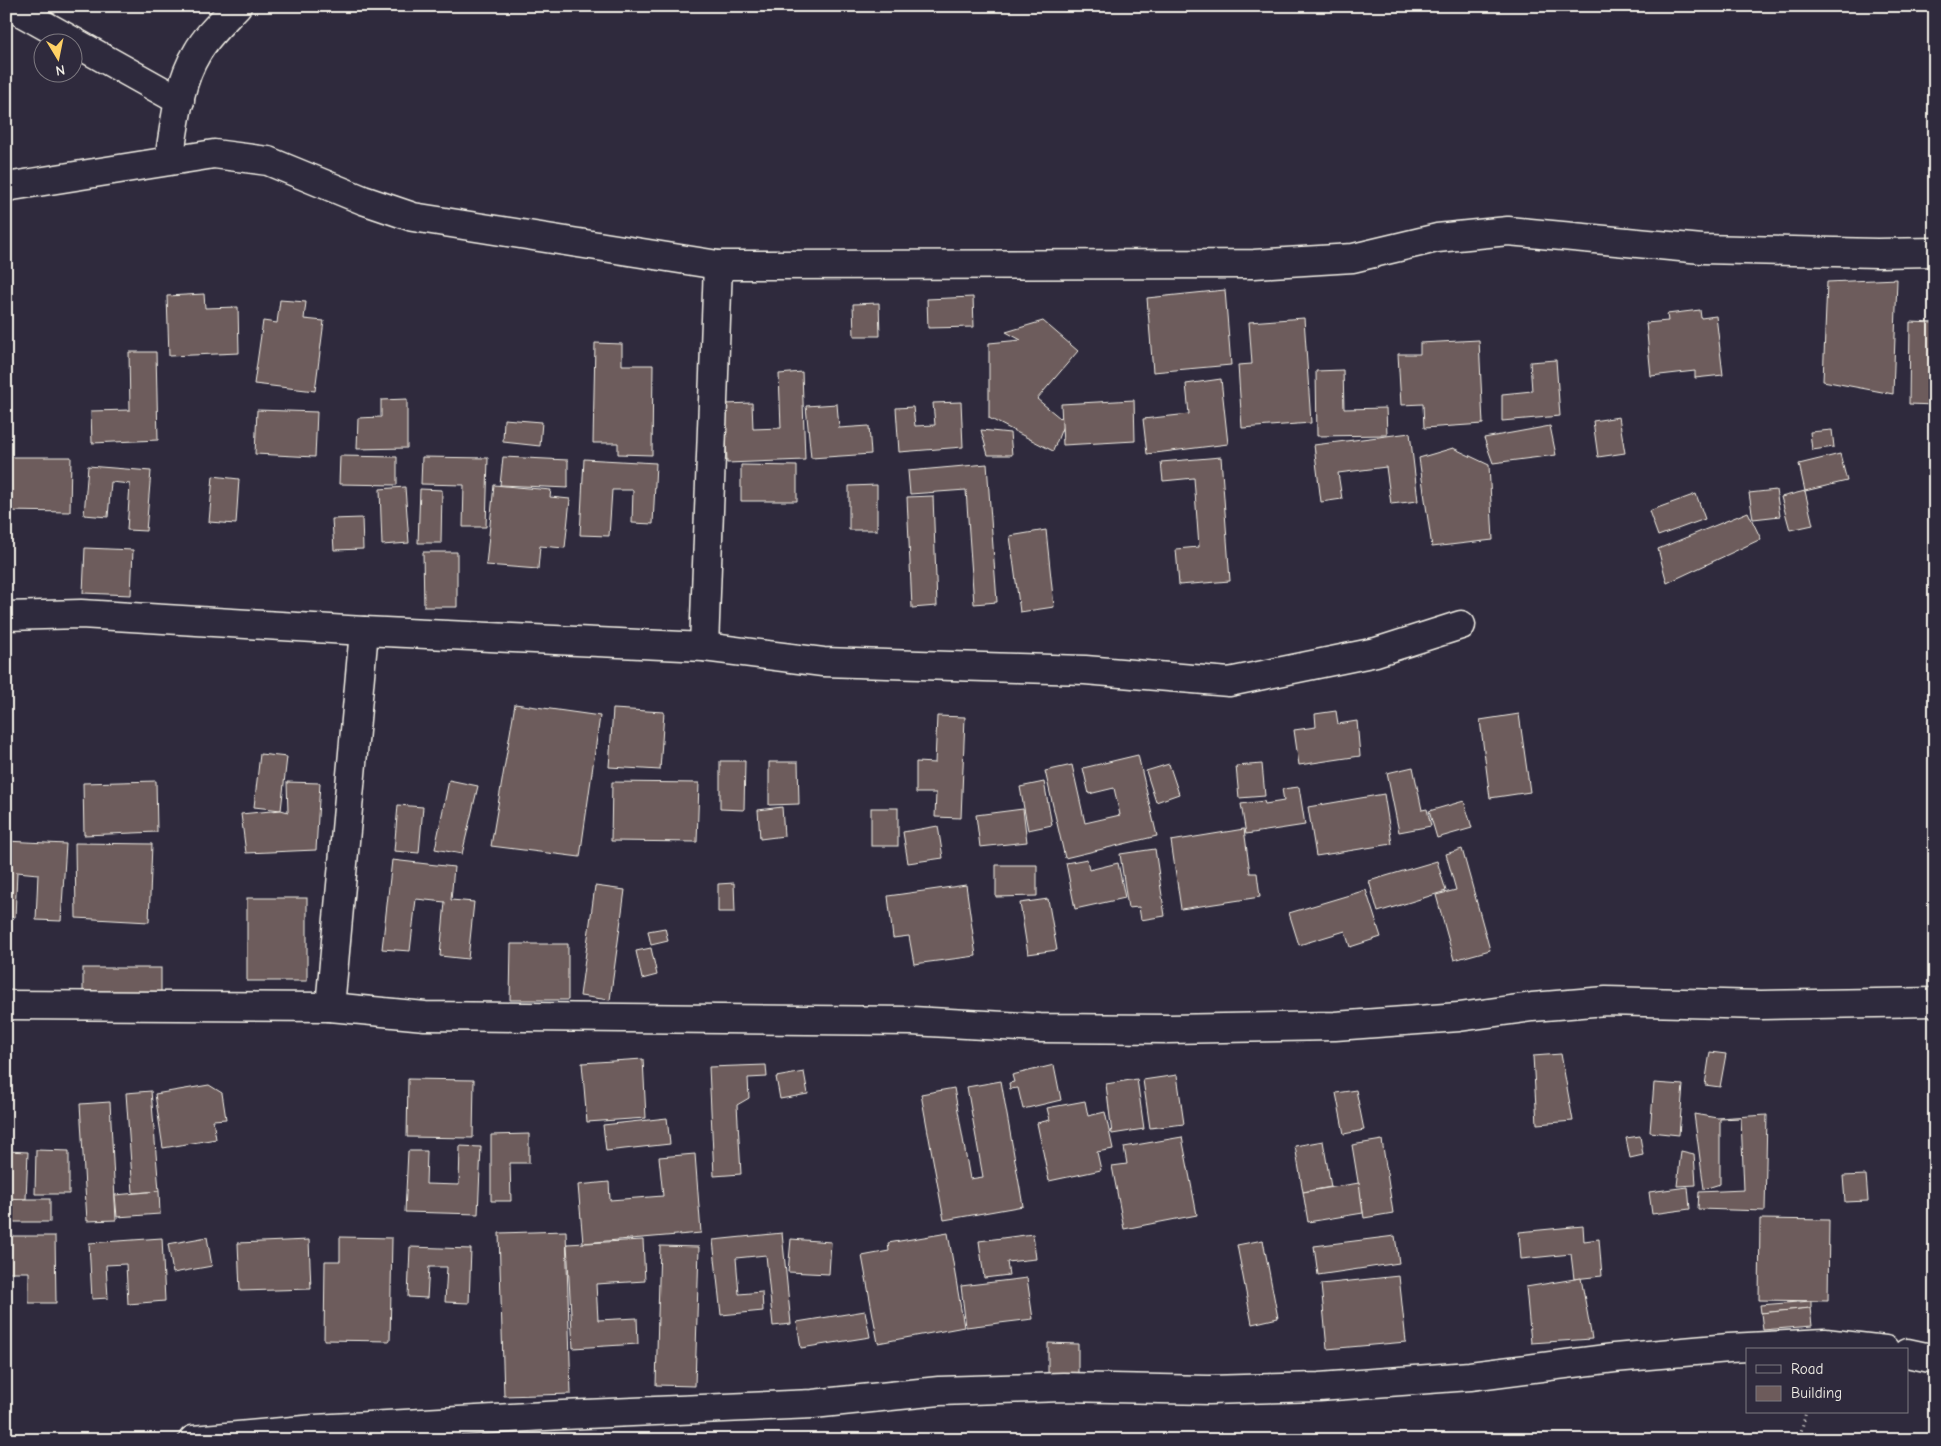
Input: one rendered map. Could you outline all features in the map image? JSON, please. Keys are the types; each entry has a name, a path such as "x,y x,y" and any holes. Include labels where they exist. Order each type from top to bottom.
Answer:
{"street":[{"path":"10,6 180,102"},
{"path":"169,160 185,77 196,53 211,33 237,6"},
{"path":"6,187 214,154 268,161 363,200 413,217 718,265 1254,264 1353,258 1438,238 1508,231 1702,249 1877,253 1935,252"},
{"path":"704,647 718,265"},
{"path":"6,616 81,614 704,647 823,662 1085,670 1229,682 1376,652 1461,625"},
{"path":"330,1007 364,630"},
{"path":"6,1005 330,1007 425,1016 912,1022 1040,1028 1168,1029 1335,1026 1459,1017 1532,1007 1606,1001 1761,1005 1935,1002"},
{"path":"193,1440 354,1427 813,1404 939,1391 1064,1387 1209,1390 1319,1387 1470,1376 1614,1358 1729,1348 1824,1343 1868,1348"},
{"path":"1908,1353 1935,1359"}],"path":[{"path":"1799,1440 1806,1414"}],"building":[{"path":"1897,279 1893,394 1823,381 1827,282"},
{"path":"1225,290 1231,365 1153,372 1147,298"},
{"path":"204,294 205,308 238,307 239,353 169,356 167,296"},
{"path":"973,297 974,327 928,328 927,299"},
{"path":"280,300 306,302 304,319 324,321 315,391 254,384 263,321 277,323"},
{"path":"879,303 880,336 854,336 853,304"},
{"path":"1700,310 1701,318 1716,316 1723,375 1695,378 1695,371 1651,376 1646,323 1668,321 1667,314"},
{"path":"1304,318 1311,423 1242,428 1238,365 1252,364 1249,322"},
{"path":"1043,321 1078,351 1037,399 1060,418 1068,413 1053,451 989,418 989,343 1021,340 1006,332"},
{"path":"1910,322 1935,323 1935,405 1909,404"},
{"path":"1479,340 1483,424 1424,428 1423,404 1401,405 1398,354 1420,354 1420,343"},
{"path":"595,343 622,344 622,365 653,365 652,455 618,454 618,443 593,443"},
{"path":"129,352 156,352 158,440 92,443 91,411 130,410"},
{"path":"1556,360 1560,416 1502,421 1502,394 1532,391 1530,362"},
{"path":"1343,370 1344,409 1386,408 1387,435 1317,436 1316,371"},
{"path":"802,372 805,460 727,463 725,404 752,403 753,429 781,428 779,374"},
{"path":"1221,379 1228,444 1147,454 1143,419 1189,414 1186,384"},
{"path":"407,399 407,448 357,449 358,418 381,417 381,400"},
{"path":"1134,400 1135,441 1063,445 1061,404"},
{"path":"961,402 963,447 899,452 896,408 913,407 915,426 935,425 933,403"},
{"path":"837,404 839,428 869,426 871,454 811,458 806,406"},
{"path":"257,410 317,412 315,457 255,454"},
{"path":"1619,417 1625,453 1598,457 1593,421"},
{"path":"504,419 542,422 540,446 503,442"},
{"path":"1550,426 1556,455 1493,463 1484,438"},
{"path":"981,430 1010,433 1012,455 988,455"},
{"path":"1832,430 1834,447 1812,450 1810,432"},
{"path":"1410,433 1418,501 1391,504 1386,467 1338,473 1342,499 1321,502 1314,445"},
{"path":"1453,448 1489,465 1493,540 1432,547 1419,458"},
{"path":"1840,454 1847,481 1805,491 1799,464"},
{"path":"340,456 397,457 397,485 339,484"},
{"path":"6,457 71,457 70,512 6,511"},
{"path":"422,457 488,458 486,527 463,527 464,485 421,484"},
{"path":"503,457 568,460 568,488 500,485"},
{"path":"1221,457 1230,581 1179,585 1176,549 1199,547 1194,478 1163,481 1161,462"},
{"path":"584,459 656,463 653,524 632,523 633,490 612,490 609,536 580,535"},
{"path":"987,464 997,602 974,604 966,490 910,494 908,471"},
{"path":"741,465 797,466 797,501 741,501"},
{"path":"88,466 151,471 146,531 127,530 130,484 111,482 108,517 84,515"},
{"path":"213,476 239,479 236,524 209,522"},
{"path":"494,485 551,490 550,497 570,499 565,548 540,546 538,569 486,565"},
{"path":"877,485 877,530 849,530 849,486"},
{"path":"405,487 409,543 382,545 380,489"},
{"path":"420,489 442,490 441,543 418,543"},
{"path":"1776,490 1780,516 1753,519 1749,493"},
{"path":"1805,491 1813,525 1790,530 1781,497"},
{"path":"1696,494 1705,519 1658,536 1649,511"},
{"path":"933,496 937,606 912,608 907,497"},
{"path":"1748,512 1761,539 1667,583 1658,549"},
{"path":"362,518 363,549 334,550 332,519"},
{"path":"1046,530 1054,607 1020,612 1010,536"},
{"path":"85,548 133,550 131,595 83,593"},
{"path":"423,552 457,552 457,607 424,607"},
{"path":"515,704 600,716 580,857 491,846"},
{"path":"613,709 664,712 660,770 609,767"},
{"path":"1336,711 1338,724 1357,721 1360,756 1299,765 1294,730 1316,727 1315,714"},
{"path":"1519,714 1530,792 1490,798 1480,720"},
{"path":"937,716 965,717 961,818 935,817 936,793 916,793 916,762 935,763"},
{"path":"260,754 287,757 281,810 254,807"},
{"path":"1138,755 1157,836 1065,858 1045,771 1072,765 1085,823 1120,815 1114,788 1089,794 1083,768"},
{"path":"720,761 745,761 744,810 720,809"},
{"path":"769,762 798,762 799,804 769,805"},
{"path":"1169,764 1179,794 1156,802 1146,771"},
{"path":"1262,764 1265,796 1239,798 1236,766"},
{"path":"1413,767 1422,810 1427,809 1431,826 1399,832 1387,773"},
{"path":"449,780 478,786 462,854 435,849"},
{"path":"156,781 157,832 84,835 83,783"},
{"path":"287,782 320,783 316,850 246,853 241,814 281,810 288,812"},
{"path":"612,782 699,783 697,842 611,841"},
{"path":"1044,782 1052,825 1028,830 1020,787"},
{"path":"1299,787 1305,825 1246,834 1241,804 1264,801 1265,804 1284,801 1282,789"},
{"path":"1384,794 1392,844 1316,856 1308,807"},
{"path":"1464,801 1472,828 1437,838 1429,811"},
{"path":"398,805 423,807 419,853 394,851"},
{"path":"782,807 784,836 760,839 758,810"},
{"path":"871,808 898,808 898,846 871,846"},
{"path":"1023,809 1027,842 980,847 976,815"},
{"path":"938,826 943,858 908,863 903,832"},
{"path":"1244,829 1250,873 1257,873 1260,897 1181,909 1171,841"},
{"path":"6,841 66,844 61,921 36,920 38,874 17,872 15,917 6,917"},
{"path":"75,843 152,844 149,922 76,918"},
{"path":"1155,849 1165,916 1141,920 1139,907 1128,908 1120,854"},
{"path":"1462,849 1490,950 1454,960 1436,895 1456,890 1446,854"},
{"path":"1087,859 1089,870 1118,863 1125,898 1075,909 1066,863"},
{"path":"392,860 454,867 451,900 474,902 468,959 440,956 445,902 416,899 410,951 382,949"},
{"path":"1437,861 1446,891 1378,912 1369,881"},
{"path":"996,865 1037,865 1037,896 996,897"},
{"path":"734,883 735,912 718,912 718,884"},
{"path":"966,885 976,956 914,964 909,936 893,938 888,896"},
{"path":"595,886 625,890 610,1000 580,996"},
{"path":"1366,890 1381,937 1350,947 1345,931 1299,945 1289,913"},
{"path":"247,898 307,898 307,981 247,981"},
{"path":"1048,899 1057,950 1028,954 1020,903"},
{"path":"665,928 668,941 651,945 648,931"},
{"path":"511,944 568,944 568,1000 510,1000"},
{"path":"651,948 657,975 642,979 636,951"},
{"path":"83,968 161,968 161,999 83,999"},
{"path":"1710,1052 1726,1054 1720,1087 1705,1085"},
{"path":"1561,1054 1573,1121 1537,1124 1533,1056"},
{"path":"643,1059 646,1118 587,1122 582,1063"},
{"path":"766,1065 767,1077 748,1078 749,1098 737,1105 741,1174 714,1176 709,1067"},
{"path":"1054,1065 1061,1100 1023,1109 1018,1088 1010,1089 1009,1083 1014,1082 1012,1075"},
{"path":"804,1072 808,1094 780,1099 776,1077"},
{"path":"1177,1075 1184,1124 1150,1128 1143,1080"},
{"path":"408,1079 474,1080 473,1138 407,1137"},
{"path":"1137,1079 1144,1129 1112,1134 1106,1084"},
{"path":"1001,1081 1023,1206 944,1220 921,1094 954,1088 970,1179 983,1177 967,1087"},
{"path":"1654,1083 1683,1085 1679,1135 1650,1132"},
{"path":"209,1085 222,1093 226,1119 213,1120 216,1139 163,1148 155,1094"},
{"path":"1356,1090 1364,1130 1344,1134 1336,1093"},
{"path":"151,1091 159,1191 133,1193 126,1093"},
{"path":"1085,1101 1088,1116 1105,1112 1113,1149 1097,1152 1101,1170 1049,1181 1037,1123 1050,1120 1047,1108"},
{"path":"110,1102 116,1220 87,1221 80,1104"},
{"path":"1694,1114 1717,1118 1767,1115 1765,1211 1698,1209 1699,1192 1744,1190 1741,1118 1720,1119 1720,1184 1704,1189"},
{"path":"667,1118 670,1144 606,1151 603,1125"},
{"path":"529,1134 529,1163 510,1163 511,1201 491,1201 491,1135"},
{"path":"1640,1136 1643,1155 1630,1158 1626,1138"},
{"path":"1182,1137 1197,1215 1124,1229 1112,1166 1127,1164 1124,1147"},
{"path":"1382,1140 1393,1213 1364,1218 1352,1145"},
{"path":"1323,1141 1331,1187 1303,1192 1295,1146"},
{"path":"460,1146 481,1147 478,1214 405,1212 408,1151 427,1151 426,1184 459,1185"},
{"path":"36,1150 69,1151 69,1194 35,1194"},
{"path":"6,1151 28,1152 26,1199 6,1198"},
{"path":"1681,1151 1694,1154 1696,1185 1677,1186"},
{"path":"695,1154 701,1233 583,1243 578,1185 609,1182 610,1200 663,1196 659,1157"},
{"path":"1866,1175 1868,1201 1845,1202 1843,1176"},
{"path":"1359,1183 1363,1213 1308,1222 1303,1192"},
{"path":"1688,1187 1690,1209 1652,1214 1649,1192"},
{"path":"159,1191 160,1214 117,1217 115,1195"},
{"path":"6,1199 50,1199 50,1222 6,1222"},
{"path":"1760,1219 1829,1220 1828,1301 1759,1300"},
{"path":"1583,1226 1584,1241 1599,1239 1602,1276 1574,1279 1571,1254 1521,1259 1519,1232"},
{"path":"566,1231 571,1394 504,1396 499,1233"},
{"path":"782,1233 791,1324 773,1326 766,1255 736,1258 739,1294 762,1292 763,1311 721,1315 713,1240"},
{"path":"948,1233 964,1327 878,1343 862,1256 889,1251 888,1243"},
{"path":"1033,1234 1036,1259 1007,1262 1009,1275 984,1278 979,1241"},
{"path":"6,1236 55,1236 56,1303 29,1303 29,1272 6,1272"},
{"path":"1395,1236 1399,1263 1318,1275 1314,1246"},
{"path":"207,1237 212,1266 173,1273 168,1244"},
{"path":"340,1237 392,1238 390,1341 324,1340 325,1261 340,1261"},
{"path":"162,1238 165,1301 128,1304 126,1264 106,1265 108,1298 92,1299 89,1243"},
{"path":"791,1239 831,1242 829,1274 788,1272"},
{"path":"309,1240 311,1289 240,1291 238,1243"},
{"path":"643,1240 645,1281 596,1284 598,1320 637,1318 638,1344 573,1348 567,1244"},
{"path":"1263,1240 1278,1318 1252,1324 1237,1245"},
{"path":"660,1246 699,1247 695,1386 656,1385"},
{"path":"410,1247 471,1249 469,1303 445,1302 447,1267 429,1267 427,1298 408,1297"},
{"path":"1399,1276 1406,1342 1327,1349 1321,1284"},
{"path":"1027,1278 1033,1319 966,1327 961,1286"},
{"path":"1581,1278 1592,1339 1531,1343 1526,1287"},
{"path":"1811,1301 1811,1308 1761,1313 1760,1305"},
{"path":"1810,1308 1812,1326 1763,1330 1761,1313"},
{"path":"865,1311 870,1337 801,1348 797,1322"},
{"path":"1048,1343 1078,1344 1078,1376 1048,1376"}]}
